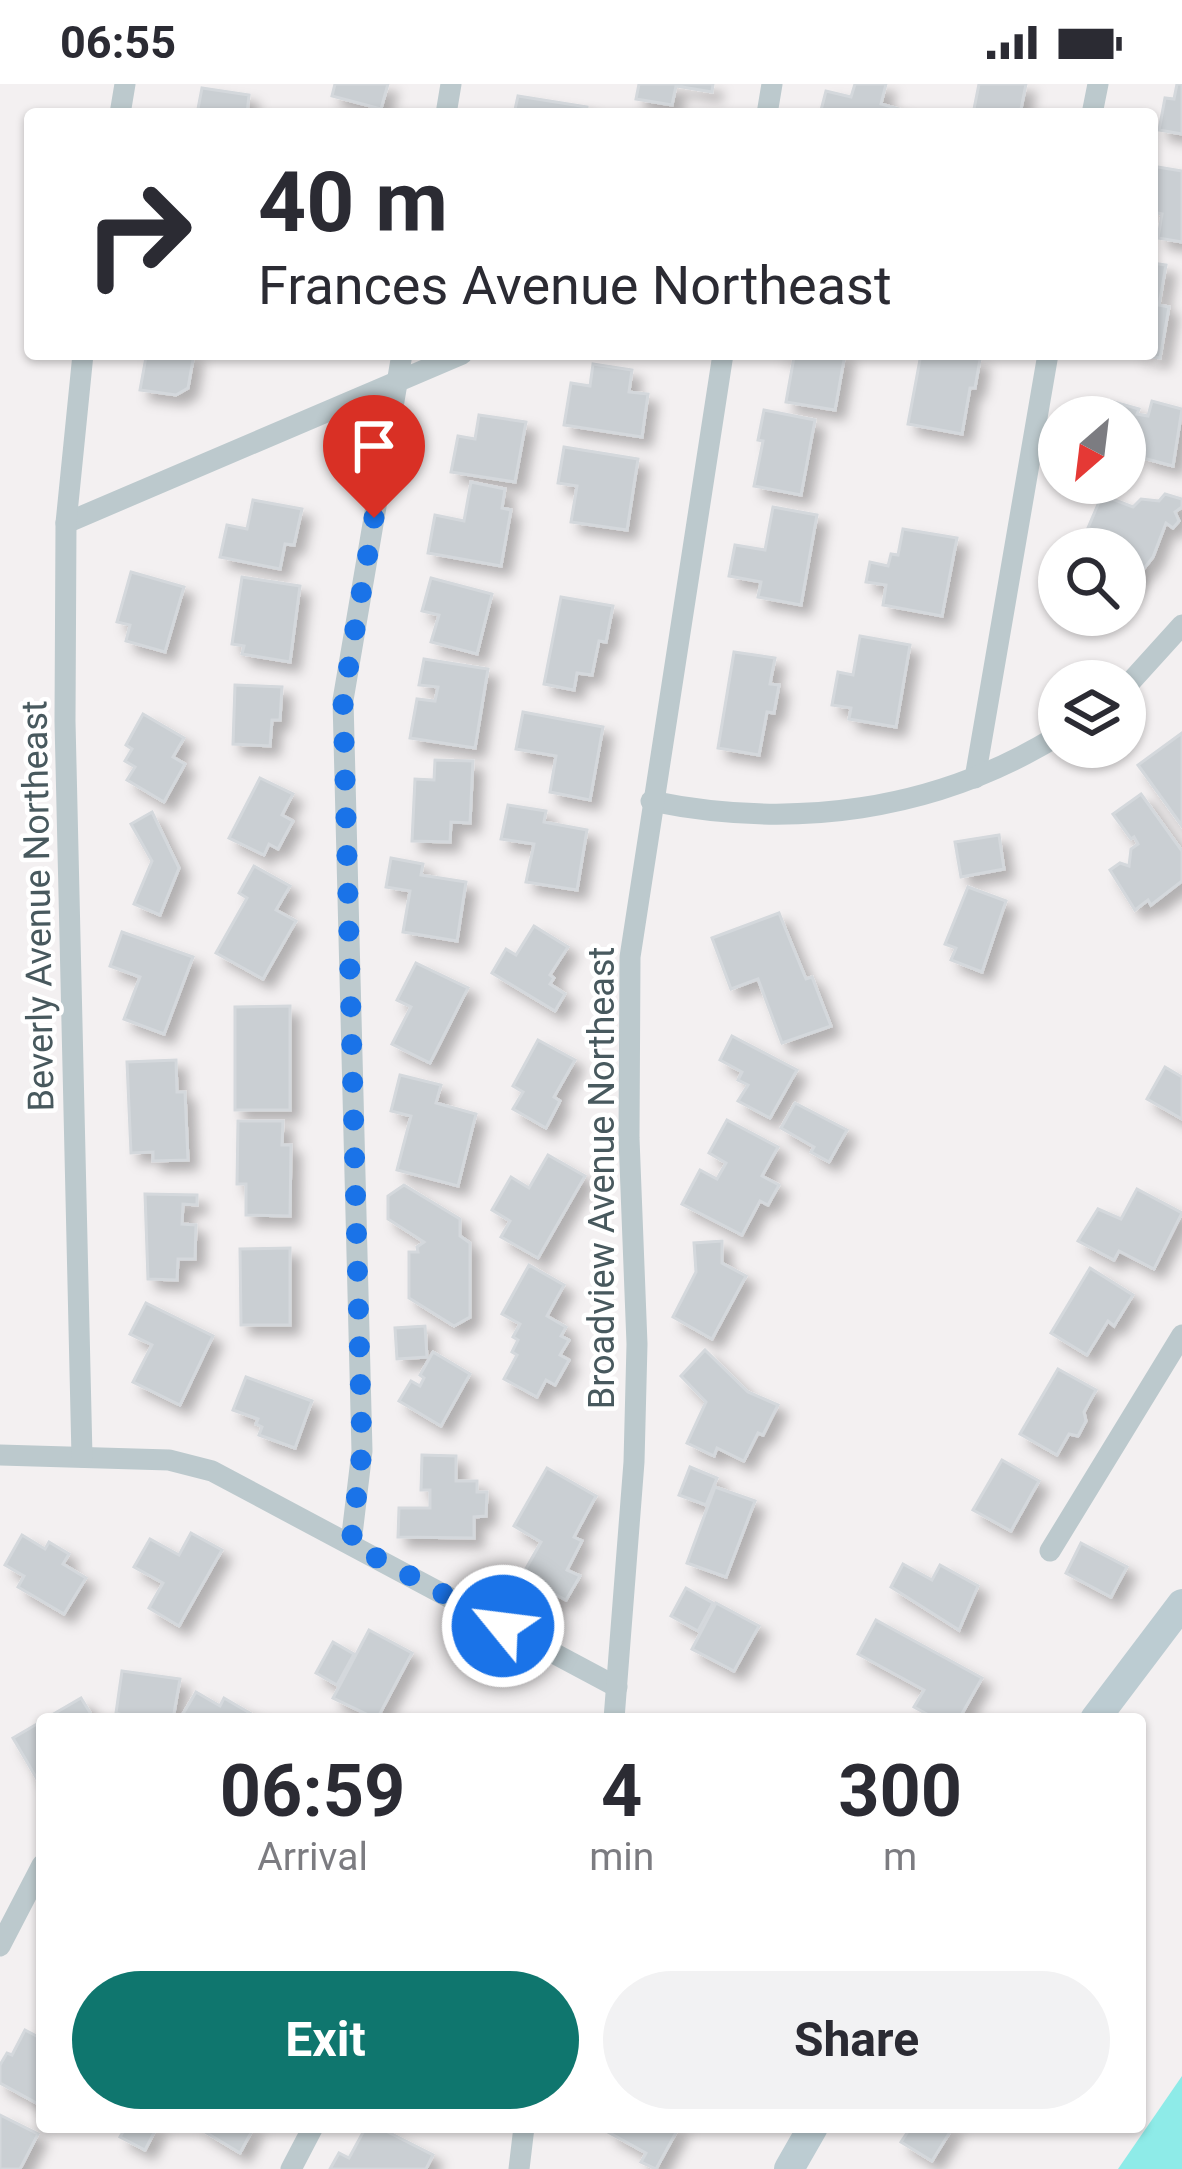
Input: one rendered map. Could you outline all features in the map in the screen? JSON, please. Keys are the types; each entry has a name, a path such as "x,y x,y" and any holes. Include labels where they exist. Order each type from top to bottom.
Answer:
{"main road":[{"path":"1100,1713 1182,1604"},
{"path":"789,2169 810,2133"}],"street":[{"name":"Beverly Avenue Northeast","path":"82,360 66,523 66,744 82,1457"},
{"path":"351,1544 362,1451 343,700 402,360"},
{"path":"66,523 448,360"},
{"name":"Broadview Avenue Northeast","path":"614,1713 634,1462 637,1344 628,1138 630,957 722,360"},
{"path":"975,778 1047,360"},
{"path":"1146,665 1182,625"},
{"path":"651,801 724,813 828,814 909,799 975,778 1038,746"},
{"path":"1050,1552 1182,1335"},
{"path":"0,1455 169,1460 212,1471 616,1688"},
{"path":"0,1946 36,1876"},
{"path":"291,2169 310,2133"},
{"path":"519,2169 523,2133"}],"water":[{"path":"1182,2076 1182,2169 1118,2169"}],"building":[{"path":"335,84 388,84 381,108 332,96"},
{"path":"639,84 713,84 712,92 676,86 672,105 636,99"},
{"path":"855,84 886,84 881,104 895,108 822,108 826,91 851,97"},
{"path":"979,84 1026,84 1021,108 974,108"},
{"path":"1177,84 1182,84 1182,134 1159,130 1165,98 1174,99"},
{"path":"202,88 249,95 248,108 198,108"},
{"path":"518,96 587,107 587,108 515,108"},
{"path":"1158,167 1182,171 1182,242 1158,238 1162,214 1158,213"},
{"path":"1158,264 1166,265 1159,305 1169,307 1160,358"},
{"path":"145,360 193,360 188,388 176,395 140,390"},
{"path":"793,360 844,360 835,410 786,402"},
{"path":"920,360 980,360 962,434 908,424"},
{"path":"593,364 632,370 629,392 648,394 642,437 564,425 571,383 590,386"},
{"path":"1152,401 1182,409 1173,466 1146,459 1146,416"},
{"path":"764,410 815,420 801,495 754,486"},
{"path":"479,415 526,422 515,482 451,472 458,436 475,439"},
{"path":"564,447 638,459 627,530 571,522 577,486 558,483"},
{"path":"471,482 505,489 502,508 511,510 501,566 428,553 435,515 464,521"},
{"path":"1165,494 1182,499 1182,507 1175,512 1179,521 1173,528 1166,523 1146,566 1146,528 1088,528 1098,504 1133,507 1146,504 1146,500 1159,501"},
{"path":"253,500 302,509 294,545 285,544 280,569 220,557 227,525 247,529"},
{"path":"773,507 817,515 801,605 758,597 761,582 729,576 735,545 765,550"},
{"path":"903,529 957,538 942,616 883,605 886,585 866,582 870,562 888,566 891,554 898,555"},
{"path":"131,572 184,587 165,652 126,641 130,625 117,622"},
{"path":"242,577 300,586 290,662 242,654 244,646 232,644"},
{"path":"431,578 492,594 477,654 431,642 439,615 422,611"},
{"path":"561,597 613,606 606,642 599,641 592,675 577,673 574,690 544,684"},
{"path":"860,636 910,645 896,727 849,719 851,708 832,705 838,672 853,675"},
{"path":"734,652 775,658 770,684 779,685 774,713 767,712 759,755 718,748"},
{"path":"424,659 488,669 475,748 410,738 417,699 435,701 438,687 419,685"},
{"path":"235,685 282,687 280,720 272,720 270,746 233,744"},
{"path":"523,712 603,727 590,800 550,792 556,756 516,749"},
{"path":"143,714 184,738 173,757 185,764 164,802 127,780 135,767 125,761 132,749 126,745"},
{"path":"1182,733 1182,826 1140,768 1146,768 1146,759"},
{"path":"435,760 473,761 470,823 451,822 450,842 412,841 415,779 434,780"},
{"path":"260,778 293,794 282,815 293,821 278,849 269,844 264,855 229,838"},
{"path":"1141,794 1182,851 1182,881 1151,905 1148,900 1135,910 1110,870 1120,863 1129,866 1131,849 1138,844 1113,814"},
{"path":"508,805 546,811 544,822 587,830 577,890 526,882 534,844 501,839"},
{"path":"152,812 179,868 160,915 134,904 152,861 131,824"},
{"path":"999,835 1004,869 961,877 955,842"},
{"path":"391,858 423,864 421,875 466,882 457,941 403,932 410,891 386,887"},
{"path":"254,866 290,886 276,910 296,921 263,979 216,953 247,898 239,893"},
{"path":"968,887 1006,901 982,972 951,960 956,948 945,944"},
{"path":"779,913 831,1026 782,1043 758,979 731,989 712,938"},
{"path":"534,926 568,947 550,975 554,978 550,984 565,994 555,1011 492,973 506,949 516,955"},
{"path":"122,932 193,957 164,1034 124,1019 140,977 110,966"},
{"path":"416,963 468,988 430,1063 392,1044 411,1007 397,1000"},
{"path":"290,1006 290,1110 235,1110 235,1007"},
{"path":"732,1036 797,1070 770,1118 738,1101 748,1085 738,1080 742,1072 720,1060"},
{"path":"538,1040 575,1060 554,1097 560,1101 546,1128 513,1109 523,1092 513,1086"},
{"path":"176,1060 177,1092 185,1092 188,1160 153,1161 153,1152 131,1153 127,1062"},
{"path":"1165,1067 1182,1077 1182,1119 1147,1099"},
{"path":"400,1075 441,1085 436,1103 476,1114 458,1186 397,1170 411,1116 391,1111"},
{"path":"795,1103 847,1130 829,1162 781,1128"},
{"path":"727,1120 778,1147 762,1176 779,1185 768,1205 760,1201 742,1235 682,1204 700,1170 717,1179 726,1163 709,1153"},
{"path":"238,1121 283,1121 282,1145 291,1145 290,1216 246,1215 246,1184 237,1184"},
{"path":"548,1155 585,1176 538,1258 501,1237 510,1221 492,1210 511,1177 529,1188"},
{"path":"404,1185 460,1219 460,1236 470,1243 470,1317 454,1326 409,1298 409,1252 418,1252 424,1242 388,1219 388,1196"},
{"path":"1137,1189 1182,1213 1154,1269 1119,1251 1114,1260 1078,1241 1098,1209 1121,1219"},
{"path":"145,1194 197,1195 197,1205 183,1204 182,1224 196,1225 195,1259 178,1259 177,1280 148,1279"},
{"path":"722,1241 722,1263 746,1276 712,1339 673,1317 696,1272 694,1243"},
{"path":"290,1248 290,1325 241,1325 240,1249"},
{"path":"529,1265 564,1285 547,1316 566,1327 561,1336 569,1340 560,1355 569,1360 555,1385 546,1380 537,1397 504,1379 517,1355 512,1352 518,1340 513,1337 520,1324 502,1314"},
{"path":"1090,1268 1133,1295 1114,1326 1108,1321 1087,1355 1051,1333"},
{"path":"146,1303 213,1336 180,1405 133,1382 152,1345 130,1334"},
{"path":"425,1326 427,1357 397,1359 395,1328"},
{"path":"705,1350 748,1392 778,1405 744,1461 717,1448 714,1456 687,1443 706,1402 681,1376"},
{"path":"433,1352 470,1374 441,1426 399,1401 411,1381 420,1386 424,1378 420,1375"},
{"path":"1058,1369 1096,1390 1078,1436 1069,1434 1057,1455 1020,1434"},
{"path":"246,1377 312,1401 295,1448 259,1435 258,1419 233,1410"},
{"path":"422,1455 456,1456 456,1481 477,1481 477,1492 487,1492 486,1516 474,1517 474,1538 398,1537 399,1508 430,1508 430,1490 421,1490"},
{"path":"1002,1460 1039,1481 1011,1531 973,1510"},
{"path":"690,1467 717,1478 706,1505 679,1495"},
{"path":"547,1468 596,1496 574,1537 582,1541 567,1570 580,1576 566,1600 554,1594 546,1609 514,1590 541,1542 514,1526"},
{"path":"715,1487 755,1501 726,1577 687,1563"},
{"path":"191,1533 222,1550 179,1626 149,1608 163,1583 134,1567 150,1539 179,1555"},
{"path":"22,1535 45,1549 49,1542 69,1554 63,1564 86,1578 64,1614 18,1587 24,1576 5,1565"},
{"path":"1081,1543 1127,1567 1111,1597 1066,1573"},
{"path":"903,1564 932,1580 940,1565 978,1586 959,1630 891,1587"},
{"path":"686,1588 713,1603 698,1631 671,1616"},
{"path":"716,1603 759,1626 734,1671 692,1649"},
{"path":"876,1620 982,1678 962,1713 925,1713 914,1707 924,1690 858,1654"},
{"path":"369,1630 412,1653 380,1713 364,1713 333,1698"},
{"path":"333,1642 354,1654 337,1685 316,1673"},
{"path":"122,1671 180,1679 174,1713 116,1713"},
{"path":"196,1692 220,1706 224,1698 250,1713 184,1713"},
{"path":"81,1698 90,1713 55,1713"},
{"path":"36,1725 36,1777 13,1738"},
{"path":"25,2030 36,2036 36,2103 0,2083 0,2065 7,2053 12,2055"},
{"path":"0,2115 38,2134 20,2169 0,2169"},
{"path":"122,2133 154,2133 145,2150 120,2137"},
{"path":"207,2133 251,2133 240,2153"},
{"path":"363,2133 390,2133 433,2155 426,2169 330,2169 339,2153 349,2158"},
{"path":"610,2133 676,2133 656,2169 641,2162 646,2153"},
{"path":"907,2133 949,2133 932,2161 901,2142"}],"route":[{"path":"374,518 343,700 362,1451 351,1544 503,1626"}]}
